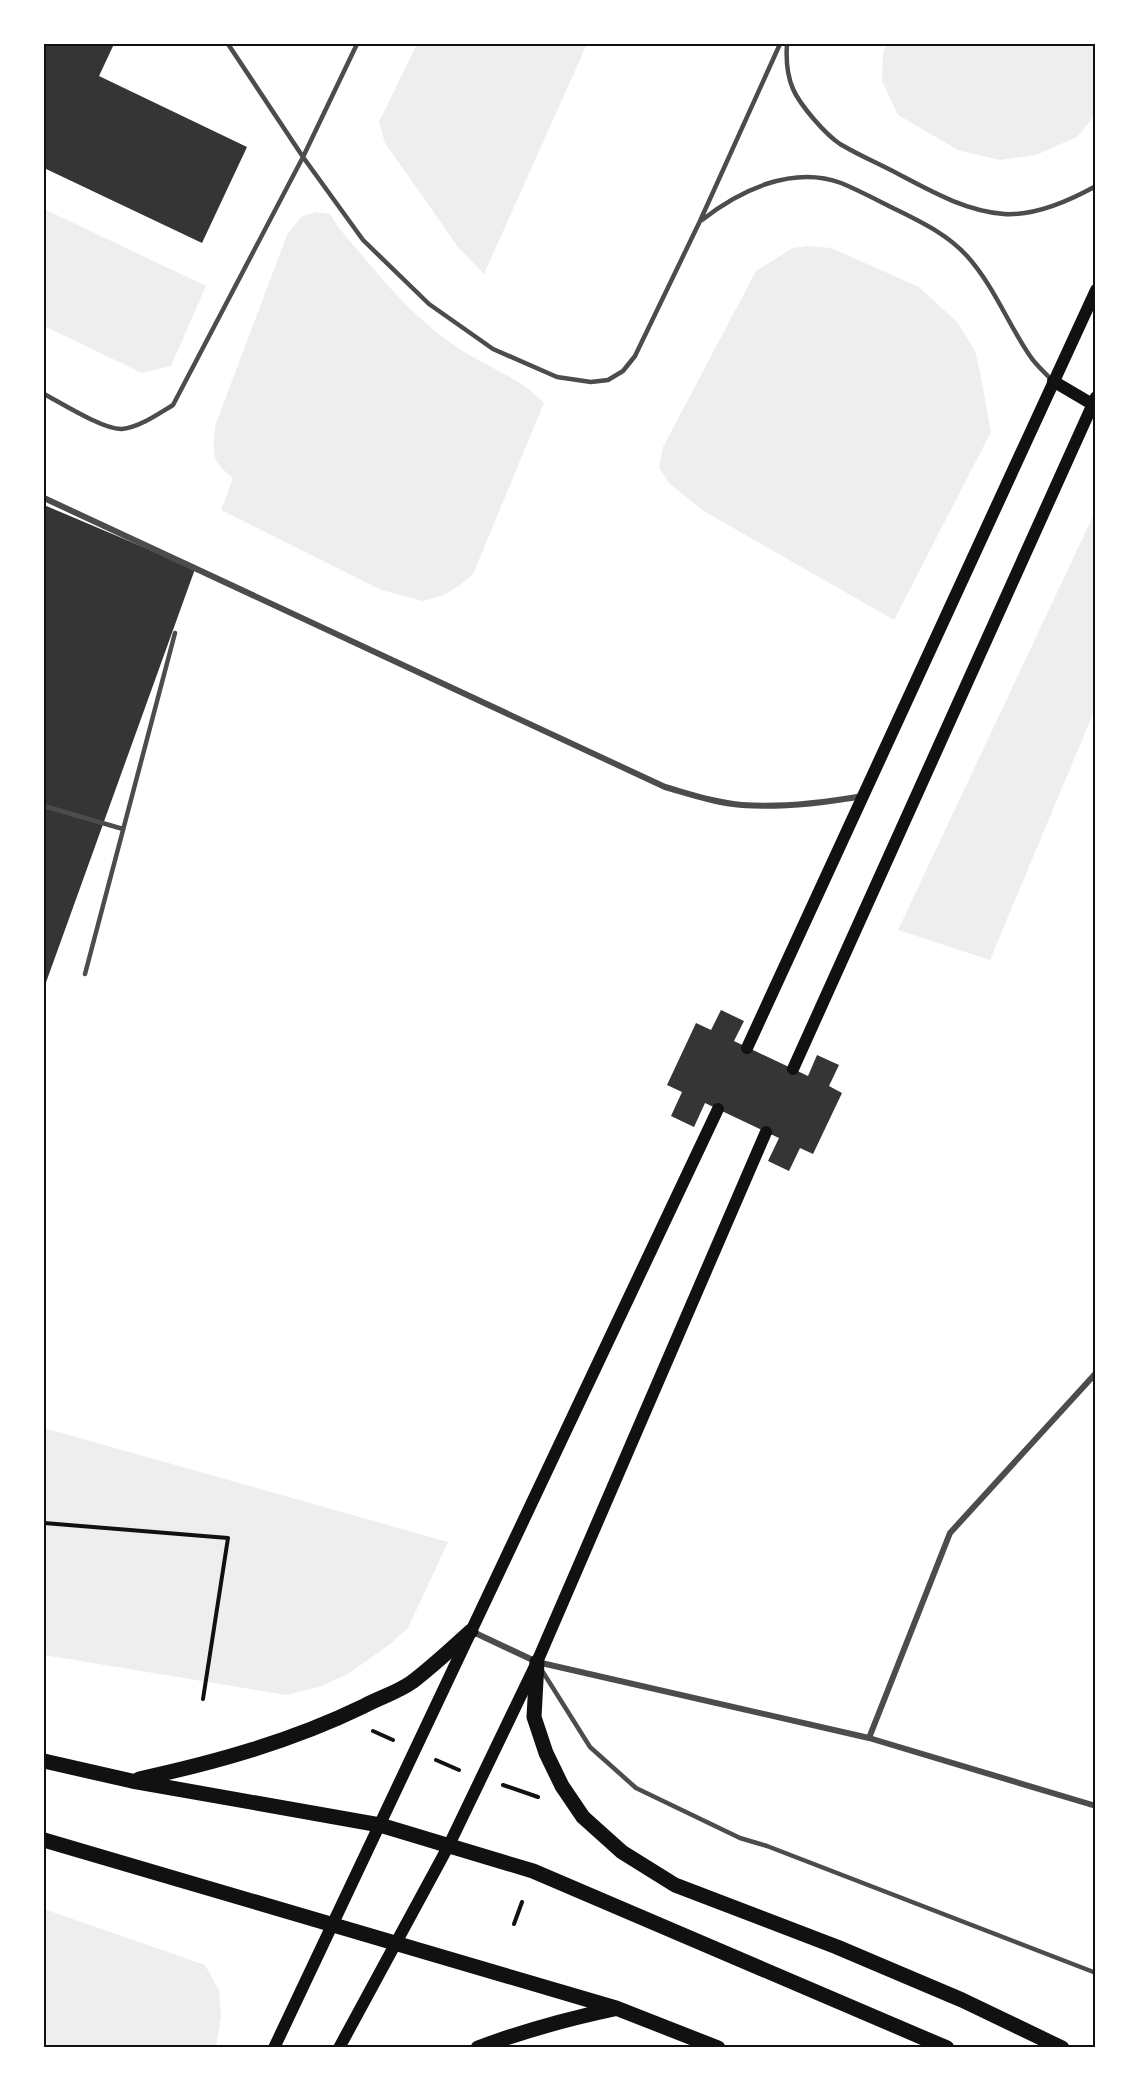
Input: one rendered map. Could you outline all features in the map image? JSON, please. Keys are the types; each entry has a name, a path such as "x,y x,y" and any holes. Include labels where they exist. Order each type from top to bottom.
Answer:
{"main road":[{"path":"747,1048 1095,290"},
{"path":"793,1069 1094,400 1053,381"},
{"path":"274,2048 718,1109"},
{"path":"339,2048 449,1845 537,1662 766,1132"},
{"path":"132,1781 247,1752 303,1733 348,1714 411,1683 471,1631"},
{"path":"537,1662 534,1718 546,1753 562,1786 583,1817 622,1852 675,1885 837,1947 962,2000 1062,2048"},
{"path":"44,1761 132,1781 380,1824 533,1871 947,2048"},
{"path":"44,1840 616,2008 718,2048"},
{"path":"478,2048 557,2021 616,2008"}],"street":[{"path":"44,498 665,787 741,805 826,803 864,796"},
{"path":"869,1738 950,1533 1095,1373"},
{"path":"471,1631 537,1662 869,1738 1095,1806"}],"lane":[{"path":"228,44 303,157 363,240 429,304 493,349 557,377 591,382 608,380 623,371 635,356 700,221 780,44"},
{"path":"44,394 106,426 121,429 140,423 173,405 303,157 357,44"},
{"path":"787,44 786,58 793,89 813,118 839,143 935,193 972,209 1006,214 1041,210 1075,197 1095,186"},
{"path":"700,221 721,204 771,182 798,177 840,183 932,227 966,255 981,274 1031,358 1053,381"},
{"path":"85,974 175,633"},
{"path":"44,806 123,830"},
{"path":"537,1662 590,1747 636,1788 740,1838 767,1846 1095,1973"}],"path":[{"path":"44,1523 228,1538 203,1699"},
{"path":"367,1728 391,1739"},
{"path":"435,1760 448,1766"},
{"path":"515,1789 544,1799"},
{"path":"514,1924 522,1902"}],"shaded area":[{"path":"417,44 587,44 484,274 458,247 385,143 379,122"},
{"path":"887,44 1095,44 1095,115 1077,137 1036,155 1000,160 958,150 898,115 882,81 883,52"},
{"path":"44,209 206,286 171,366 142,373 44,326"},
{"path":"316,212 330,214 338,227 393,291 438,334 524,386 544,403 473,574 444,595 423,601 381,590 221,510 233,478 217,461 214,450 215,426 287,235 301,217"},
{"path":"809,246 831,248 919,287 958,323 975,351 980,372 991,432 894,620 702,510 668,482 659,467 663,447 756,271 793,248"},
{"path":"1095,512 1095,709 990,960 898,930"},
{"path":"44,1428 448,1542 408,1628 389,1645 348,1674 319,1687 286,1695 44,1655"},
{"path":"44,1909 205,1965 219,1990 221,2017 216,2047 44,2047"}],"building":[{"path":"44,44 114,44 99,76 247,147 202,243 44,168"},
{"path":"44,505 195,569 44,988"},
{"path":"721,1010 744,1021 734,1041 808,1076 817,1055 839,1065 829,1086 842,1093 813,1154 800,1148 789,1171 768,1161 779,1138 705,1103 694,1127 671,1116 682,1092 667,1085 696,1023 711,1030"}]}
